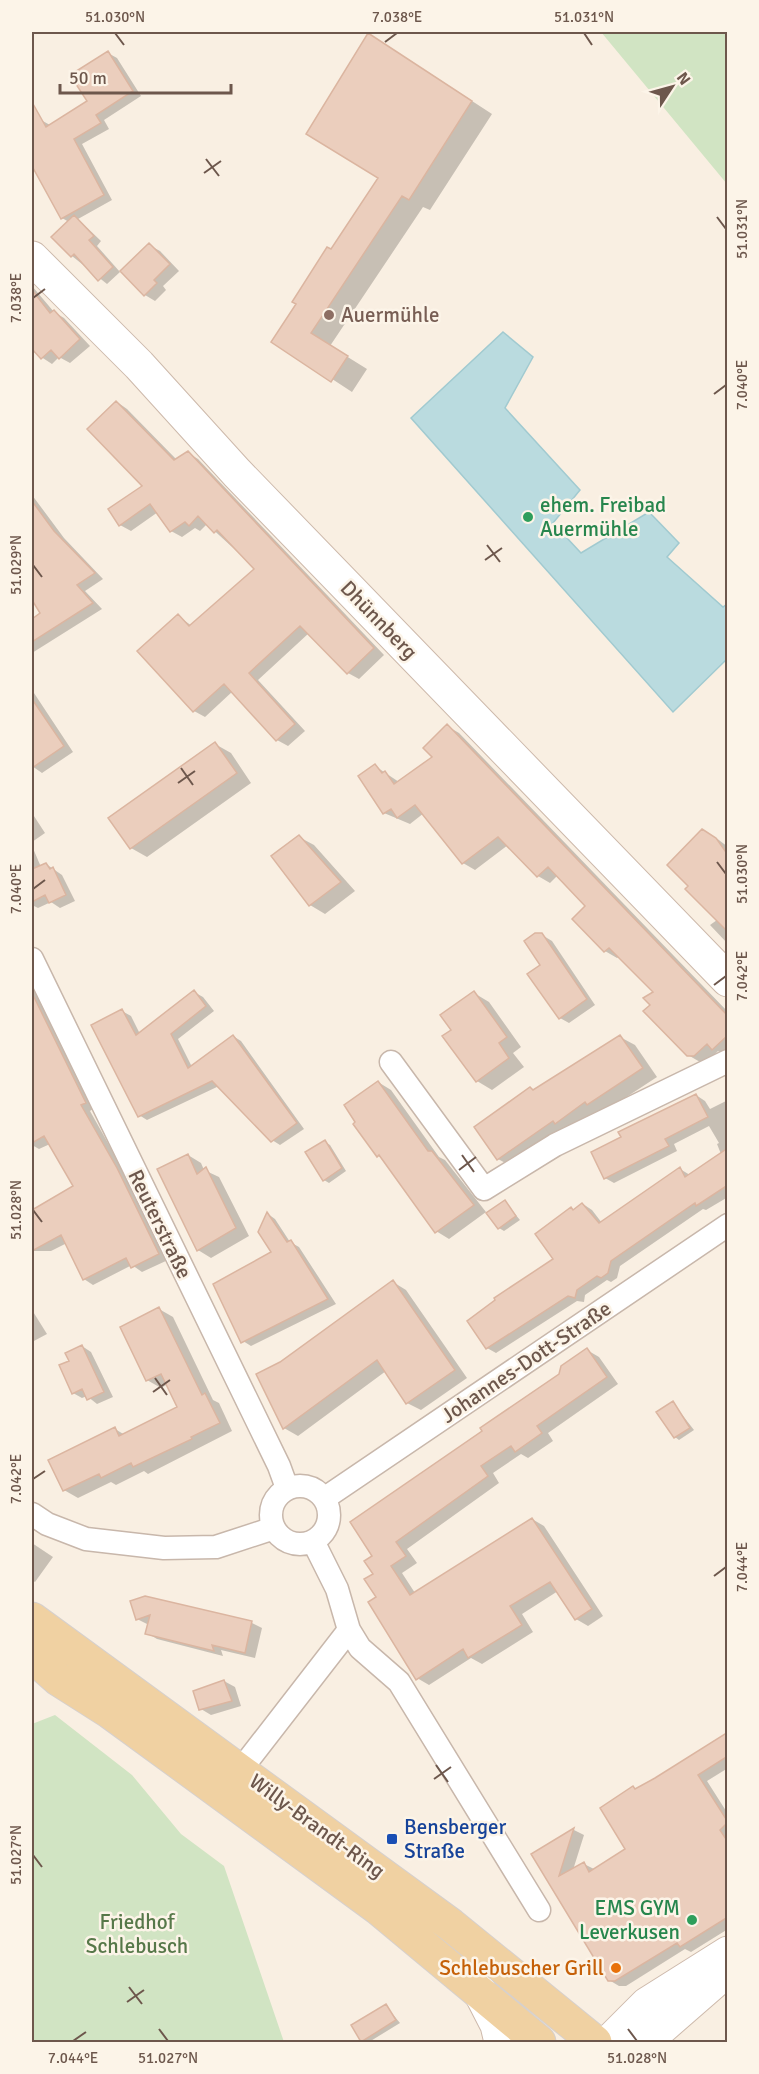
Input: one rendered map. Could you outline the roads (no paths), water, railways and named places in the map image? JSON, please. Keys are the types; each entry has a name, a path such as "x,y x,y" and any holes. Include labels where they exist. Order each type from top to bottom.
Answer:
{"main road":[{"name":"Willy-Brandt-Ring","path":"32,1619 231,1783 539,2043"},
{"name":"Willy-Brandt-Ring","path":"32,1656 58,1679 231,1783 460,1932 595,2043"}],"street":[{"name":"Dhünnberg","path":"32,258 139,366 245,480 728,980"},
{"name":"Reuterstraße","path":"32,959 279,1466 287,1488"},
{"path":"391,1062 484,1189 555,1145 728,1061"},
{"name":"Johannes-Dott-Straße","path":"325,1498 728,1226"},
{"path":"302,1485 325,1498 330,1512 328,1524 314,1541 291,1542 278,1534 274,1528 272,1505 287,1488 302,1485"},
{"path":"32,1514 48,1524 86,1539 164,1548 216,1547 274,1528"},
{"path":"314,1541 338,1589 349,1630 368,1656 399,1682 539,1910"},
{"path":"231,1783 349,1630"},
{"path":"609,2043 647,2004 728,1953"},
{"path":"630,2043 662,2027 728,1971"},
{"path":"480,1992 497,2025 501,2043"}],"water":[{"name":"ehem. Freibad Auermühle","path":"503,332 533,357 505,408 580,490 553,523 581,553 649,512 679,543 667,557 723,607 727,604 727,659 673,712 411,418"}],"place":[{"name":"Auermühle","path":"329,315"},
{"name":"ehem. Freibad Auermühle","path":"528,517"},
{"name":"Bensberger Straße","path":"392,1839"},
{"name":"EMS GYM Leverkusen","path":"692,1920"},
{"name":"Schlebuscher Grill","path":"616,1968"}],"park label":[{"name":"Friedhof Schlebusch","path":"137,1934"}]}
